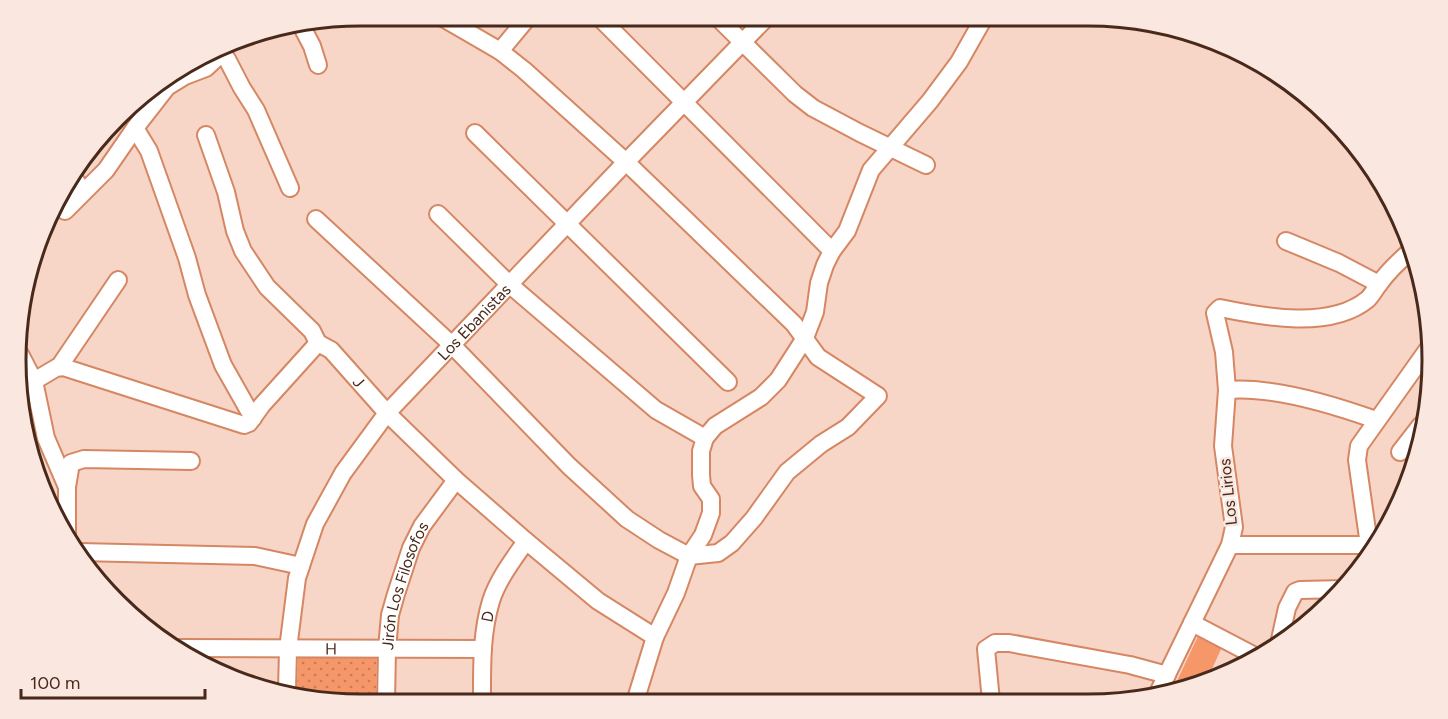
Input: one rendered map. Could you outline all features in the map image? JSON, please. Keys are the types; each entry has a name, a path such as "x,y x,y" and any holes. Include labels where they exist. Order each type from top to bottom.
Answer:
{"street":[{"path":"315,219 452,345 569,466 627,519 688,556 718,553 732,543 754,518 787,472 848,427 878,396 819,357 794,324 626,162 524,70 500,51 457,26"},
{"path":"500,51 521,26"},
{"path":"608,26 832,251"},
{"path":"726,26 795,94 813,108 926,165"},
{"name":"Los Ebanistas","path":"287,685 293,602 301,566 315,524 343,473 387,413 759,26"},
{"path":"637,694 655,637 676,593 688,556 703,535 711,513 711,500 702,486 701,474 701,451 705,438 715,426 761,397 778,380 805,338 815,312 819,283 832,251 847,231 871,170 930,101 959,62 979,26"},
{"path":"304,30 318,65"},
{"path":"223,55 256,110 291,188"},
{"path":"168,87 185,76 206,68 213,60"},
{"path":"65,211 106,170 167,87"},
{"path":"135,128 149,151 187,258 196,295 223,365 253,418"},
{"path":"475,133 728,382"},
{"name":"J","path":"206,135 243,251 267,287 312,331 318,343 331,350 387,413 456,480 598,601 655,637"},
{"path":"77,182 83,191"},
{"path":"438,214 509,284 656,410 705,438"},
{"path":"1286,241 1340,263 1379,284 1406,255"},
{"path":"34,381 59,367 118,280"},
{"name":"Los Lirios","path":"1162,685 1230,545 1234,526 1223,446 1227,390 1224,352 1215,316 1217,310 1220,308 1266,317 1298,320 1336,314 1355,308 1370,297 1379,284"},
{"path":"59,367 239,424 249,423 318,343"},
{"path":"1369,541 1357,459 1359,446 1422,357"},
{"path":"26,366 34,381 46,438 67,487"},
{"path":"1227,390 1257,390 1336,405 1376,420"},
{"path":"1400,452 1414,434"},
{"path":"67,520 67,487 71,463 84,459 191,461"},
{"name":"Jirón Los Filosofos","path":"386,694 390,615 411,548 422,526 456,480"},
{"name":"D","path":"482,694 483,649 491,600 500,581 526,541"},
{"path":"1230,545 1363,549"},
{"path":"87,552 255,556 301,566"},
{"path":"1282,631 1287,608 1295,592 1331,589"},
{"path":"1192,623 1249,653"},
{"path":"990,694 986,649 995,643 1061,651 1130,664 1167,675"},
{"name":"H","path":"191,648 483,649"}],"shaded area":[{"path":"1198,636 1222,647 1212,670 1177,681"},
{"path":"298,650 377,650 376,694 338,693 297,688"}]}
